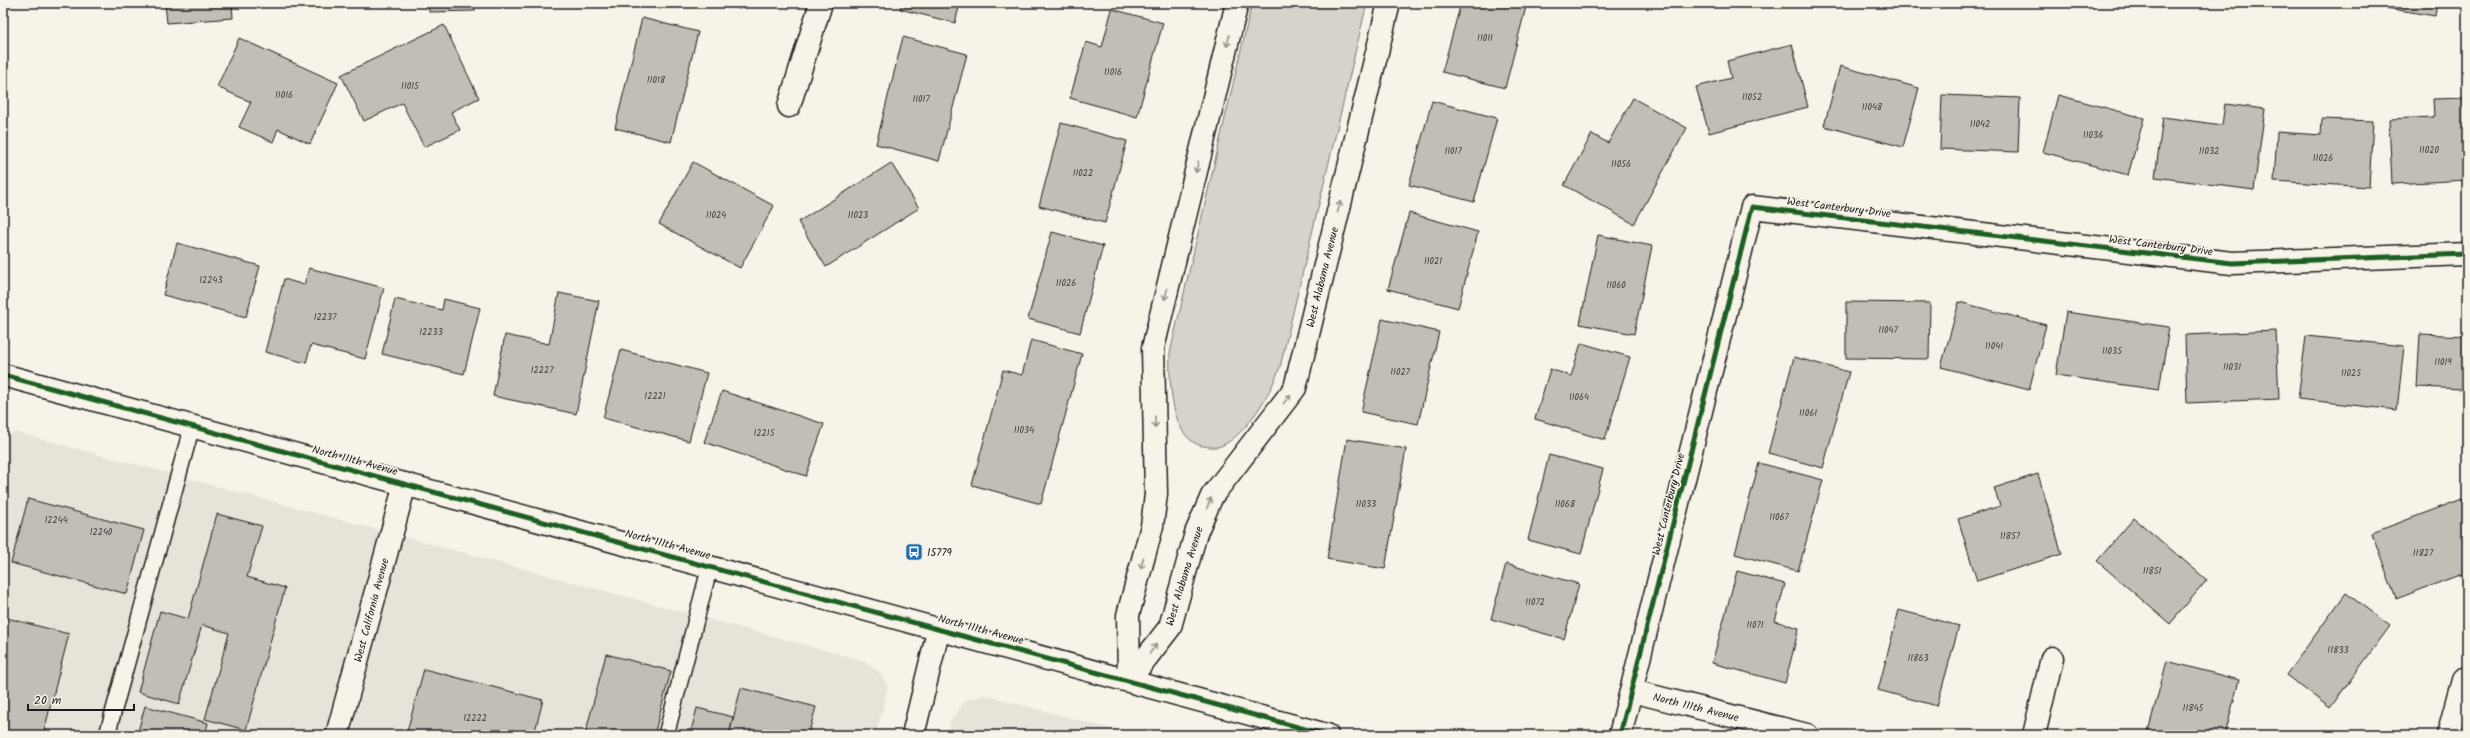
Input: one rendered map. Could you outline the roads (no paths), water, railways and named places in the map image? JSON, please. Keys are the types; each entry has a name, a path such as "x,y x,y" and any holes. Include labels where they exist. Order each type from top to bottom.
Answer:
{"street":[{"path":"789,106 821,3"},
{"path":"1130,680 1128,615 1152,526 1156,494 1153,348 1237,3"},
{"name":"West Alabama Avenue","path":"1130,680 1170,627 1196,533 1212,496 1295,388 1389,3"},
{"name":"West Canterbury Drive","path":"1620,735 1752,207 2232,263 2467,254"},
{"name":"North 111th Avenue","path":"3,375 939,628 1327,735"},
{"name":"West California Avenue","path":"337,735 405,484"},
{"path":"913,735 939,628"},
{"path":"2034,735 2052,658"},
{"path":"2448,735 2463,680"},
{"name":"North 111th Avenue","path":"1632,691 1806,735"}],"lane":[{"path":"107,735 192,426"},
{"path":"666,735 710,566"}],"place":[{"name":"15779","path":"914,552"}]}
